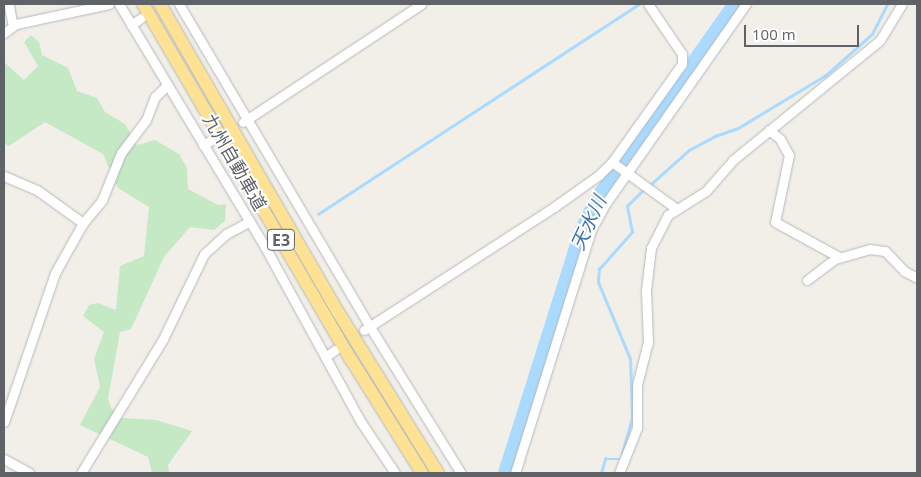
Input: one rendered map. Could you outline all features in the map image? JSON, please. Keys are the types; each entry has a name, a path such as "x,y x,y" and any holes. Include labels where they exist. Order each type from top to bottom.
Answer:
{"highway":[{"name":"九州自動車道","path":"143,4 352,361 422,473"},
{"name":"九州自動車道","path":"160,4 338,312 438,473"}],"street":[{"path":"4,33 13,26 109,4"},
{"path":"119,4 249,222 361,422 395,473"},
{"path":"180,4 367,329 461,473"},
{"path":"246,121 421,4"},
{"path":"367,329 554,207 600,175 612,162 682,64 682,54 648,4"},
{"path":"515,473 592,228 628,172 746,4"},
{"path":"619,473 637,428 637,385 648,342 646,290 652,248 668,215 706,191 732,160 880,40 902,4"},
{"path":"9,6 13,26"},
{"path":"131,25 141,18"},
{"path":"4,422 56,273 83,223 102,200 121,153 146,120 156,97 167,85"},
{"path":"769,130 780,139 789,155 775,222 839,257"},
{"path":"203,145 212,140"},
{"path":"612,162 677,210"},
{"path":"4,176 37,190 83,223"},
{"path":"81,473 163,339 186,286 204,254 226,234 249,222"},
{"path":"807,280 839,257 878,249 885,251 904,272 917,278"},
{"path":"325,357 335,350"},
{"path":"4,459 28,473"}],"green space":[{"path":"31,35 39,42 42,55 68,68 77,91 97,98 105,112 125,124 137,145 155,140 179,154 187,168 188,189 218,205 226,204 225,221 214,230 190,227 164,257 131,329 120,332 108,399 111,408 123,418 156,420 192,431 168,465 169,473 152,473 148,457 80,425 100,387 94,359 104,332 83,316 89,305 98,303 116,310 120,266 144,256 149,207 118,188 103,154 45,122 9,146 4,143 4,62 24,80 38,66 24,42"}],"waterway":[{"path":"318,214 639,4"},
{"name":"天水川","path":"505,473 582,229 596,200 735,4"},
{"path":"650,185 689,150 715,136 738,128 826,75 872,34 887,4"},
{"path":"622,453 632,418 630,359 598,282 599,269 632,232 627,206 645,188"},
{"path":"601,473 605,459 621,459"}]}
